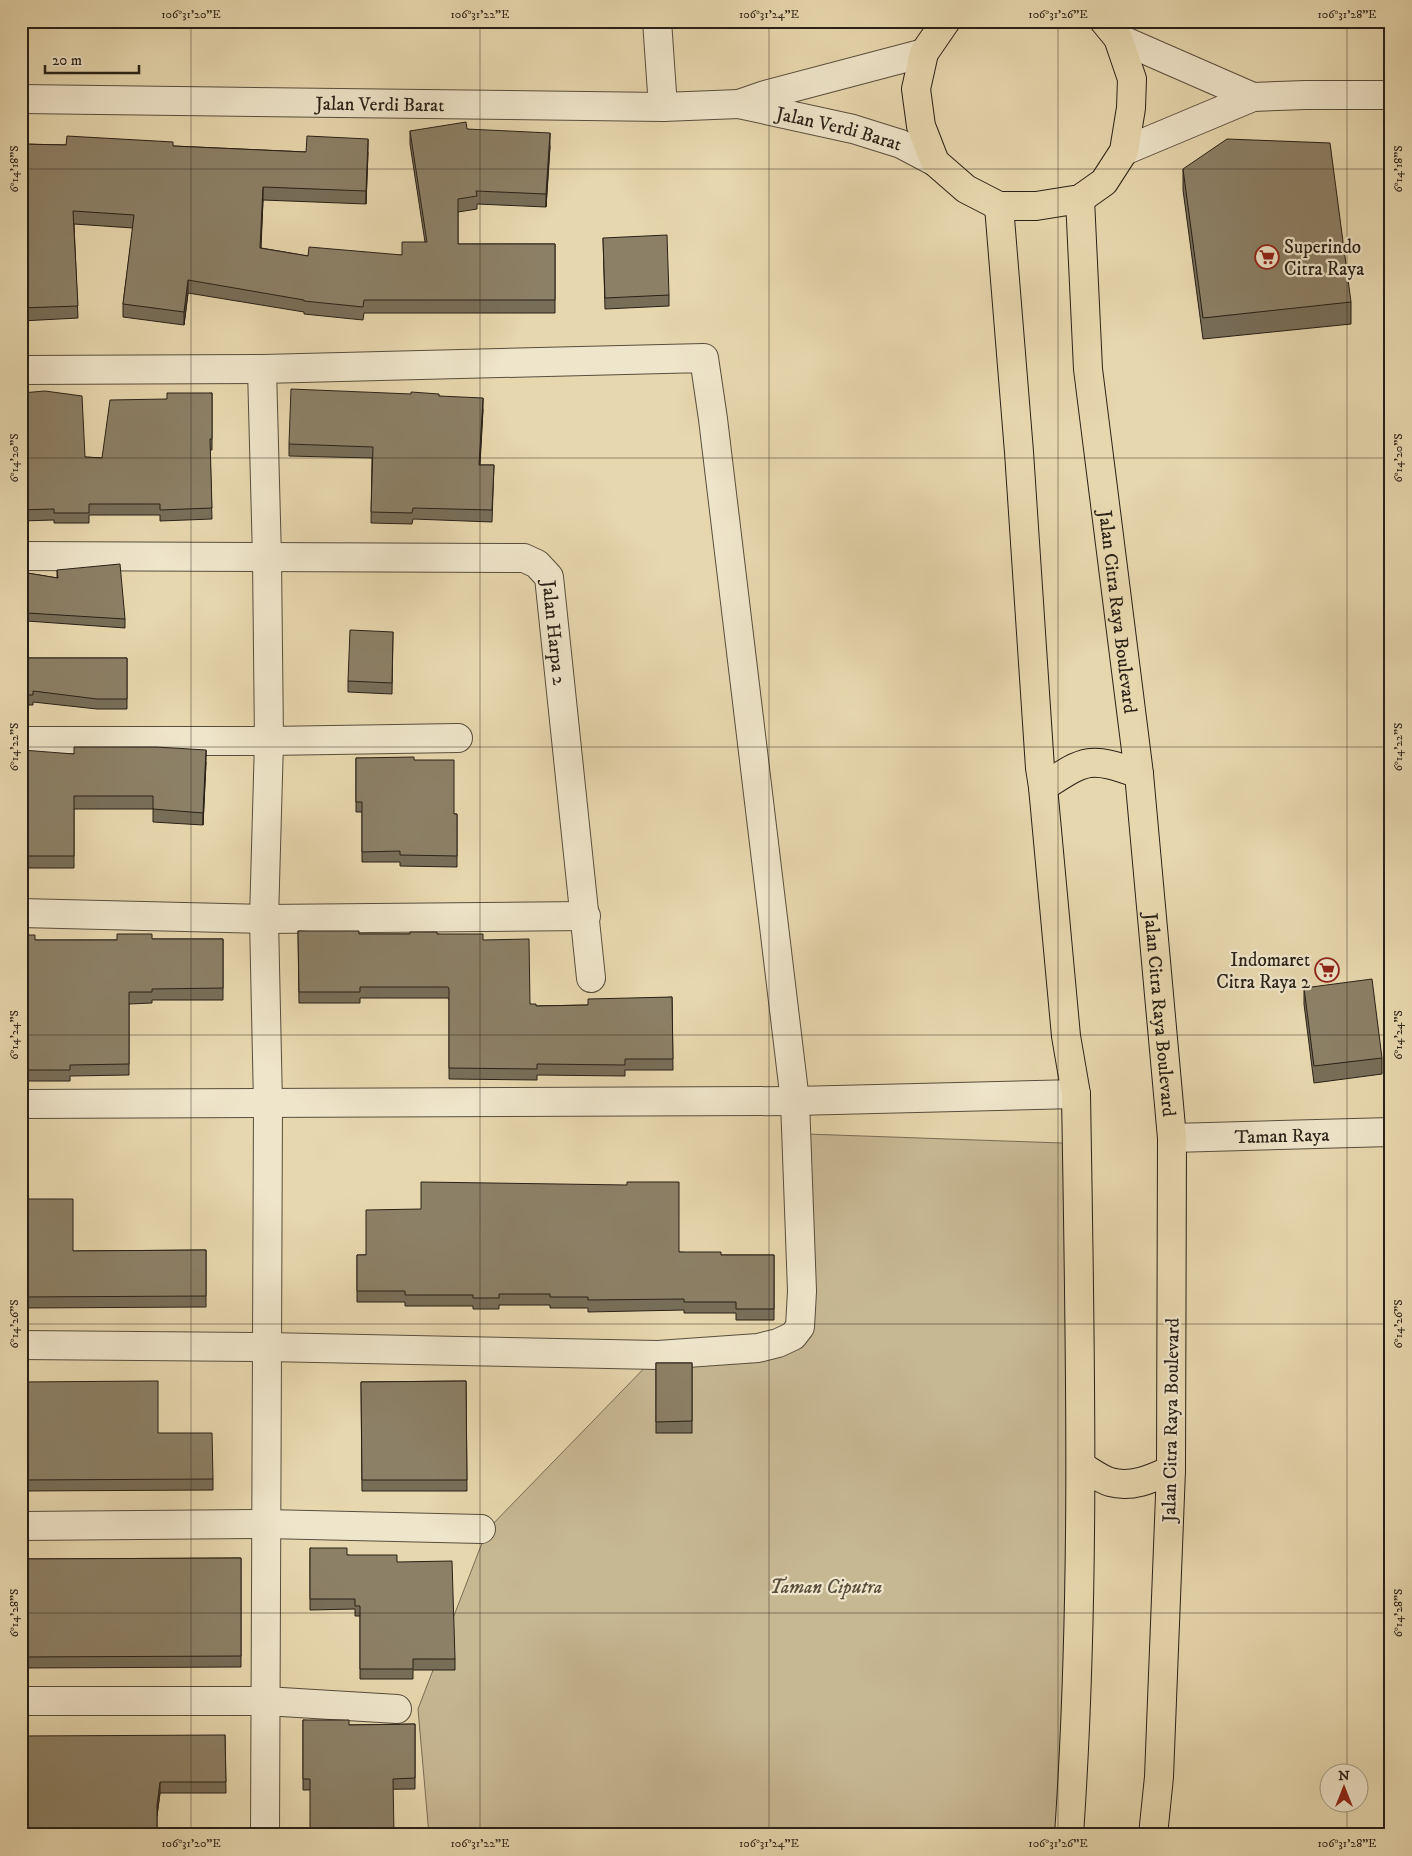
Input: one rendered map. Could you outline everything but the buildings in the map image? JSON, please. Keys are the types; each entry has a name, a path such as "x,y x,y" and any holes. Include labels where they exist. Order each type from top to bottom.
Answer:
{"main road":[{"path":"946,21 924,53 916,88 921,126 935,162 966,189 999,206 1036,206 1080,199 1104,182 1124,152 1132,108 1132,79 1111,29"},
{"name":"Jalan Citra Raya Boulevard","path":"1080,199 1088,369 1139,774 1172,1138 1171,1470 1159,1777 1153,1835"},
{"path":"999,206 1040,768 1066,1036 1076,1094 1082,1466 1075,1749 1069,1835"},
{"path":"1043,787 1074,767 1091,762 1110,764 1139,774"},
{"path":"1082,1466 1109,1482 1128,1484 1143,1482 1171,1470"}],"street":[{"path":"657,21 663,107"},
{"path":"1111,29 1253,97"},
{"name":"Jalan Verdi Barat","path":"739,104 765,95 924,53"},
{"path":"1124,152 1253,97 1391,95"},
{"name":"Jalan Verdi Barat","path":"21,99 663,107 739,104 852,129 902,144 935,162"},
{"path":"21,370 262,369 704,358 713,419 795,1102 802,1291 800,1327 793,1336 778,1343 758,1348 658,1355 21,1344"},
{"path":"262,369 269,741 264,919 268,1104 265,1835"},
{"name":"Jalan Harpa 2","path":"21,556 524,558 537,564 549,577 591,978"},
{"path":"21,741 269,741 458,738"},
{"path":"21,913 264,919 586,916"},
{"path":"21,1104 795,1102 1076,1094"},
{"name":"Taman Raya","path":"1172,1138 1391,1132"},
{"path":"21,1526 266,1524 481,1529"},
{"path":"21,1701 265,1701 397,1709"}],"green space":[{"name":"Taman Ciputra","path":"806,1134 1090,1144 1065,1835 429,1835 418,1709 487,1530 657,1355 758,1347 804,1318"}],"place":[{"name":"Superindo Citra Raya","path":"1267,257"},
{"name":"Indomaret Citra Raya 2","path":"1327,970"}]}
